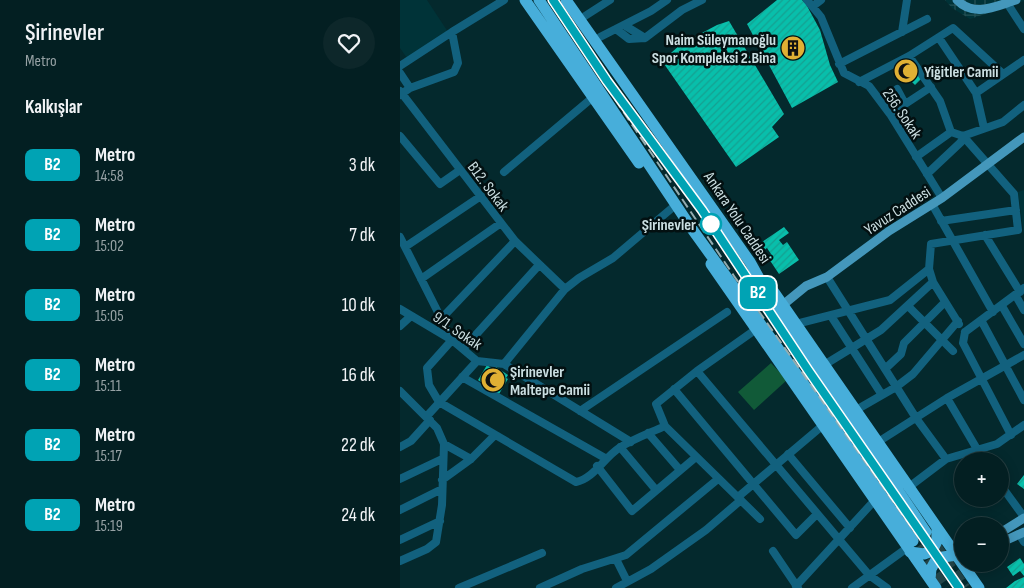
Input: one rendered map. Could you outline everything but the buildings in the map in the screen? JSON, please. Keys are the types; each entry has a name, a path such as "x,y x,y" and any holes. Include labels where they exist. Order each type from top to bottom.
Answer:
{"highway":[{"path":"525,0 592,98 672,208 695,233 718,277 874,502 910,547 924,554 932,551 937,541 909,487 784,304 750,262"},
{"path":"539,0 695,233 816,401 933,584"},
{"name":"Ankara Yolu Caddesi","path":"566,0 750,262 779,314 932,530"},
{"path":"574,0 686,164 696,184"},
{"path":"932,530 954,549"},
{"path":"933,584 931,569 937,558 954,554"},
{"path":"964,588 969,572"},
{"path":"971,572 979,588"}],"main road":[{"path":"957,0 966,8 976,10 1012,1"},
{"name":"Yavuz Caddesi","path":"784,304 806,286 827,277 889,231 942,198 1024,137"},
{"path":"1009,527 1024,518"},
{"path":"1009,540 1022,536"}],"street":[{"path":"400,66 504,0"},
{"path":"585,16 610,0"},
{"path":"600,37 667,0"},
{"path":"616,29 629,39 646,38 682,10 702,0"},
{"path":"810,3 821,0"},
{"path":"902,32 907,0"},
{"path":"1012,1 1024,29"},
{"name":"256. Sokak","path":"810,3 821,17 844,74 869,86 890,114 942,198"},
{"path":"839,64 927,19"},
{"path":"624,25 646,38"},
{"path":"859,82 909,56 953,28 1002,74"},
{"path":"401,93 454,72 458,63 452,32"},
{"path":"939,38 976,93 984,128"},
{"path":"909,56 940,101 951,132"},
{"path":"976,93 1024,60"},
{"path":"400,74 410,88"},
{"path":"890,114 931,87"},
{"path":"897,89 905,104"},
{"name":"B12. Sokak","path":"401,93 515,241 565,289"},
{"path":"504,172 592,98"},
{"path":"963,136 1003,122 1024,105"},
{"path":"951,132 963,136 1014,194 1018,230 931,244 929,269 933,282 965,332 963,343 1011,435"},
{"path":"916,158 951,132"},
{"path":"400,136 440,184 460,170"},
{"path":"927,174 961,142 963,136"},
{"path":"405,247 481,196"},
{"path":"932,204 992,312"},
{"path":"504,364 565,289 612,258 672,208"},
{"path":"941,221 1016,210"},
{"path":"421,279 501,223"},
{"path":"985,235 1020,292 1024,310"},
{"path":"400,237 452,340 427,368 429,384 439,402 576,482 589,476 605,458 620,447 665,426"},
{"path":"442,319 515,241"},
{"path":"463,349 539,266"},
{"path":"796,324 890,300 929,269"},
{"path":"827,277 916,418 946,459"},
{"path":"824,365 881,330 933,282"},
{"path":"965,332 1020,292"},
{"path":"885,369 901,354 904,343 945,302"},
{"path":"908,306 953,351"},
{"path":"1002,306 1024,344"},
{"name":"9/1. Sokak","path":"400,309 452,340 476,361 504,364 630,442"},
{"path":"580,411 727,312"},
{"path":"400,326 411,316"},
{"path":"831,316 882,395"},
{"path":"981,320 1024,400"},
{"path":"856,410 896,387 912,374 958,321"},
{"path":"755,330 697,371 656,404 665,426 760,519"},
{"path":"878,442 947,398 1024,355"},
{"path":"400,447 412,441 439,402 476,361"},
{"path":"697,371 775,465 840,538 869,575 887,588"},
{"path":"462,377 605,458"},
{"path":"674,389 796,535 817,514"},
{"path":"400,561 428,548 436,542 440,522 444,444 441,435 429,418 401,395"},
{"path":"947,398 976,451"},
{"path":"909,487 946,459 997,444 1024,425"},
{"path":"616,588 651,569 706,530 753,484 822,426"},
{"path":"648,433 680,470"},
{"path":"442,480 471,458 495,435"},
{"path":"444,444 471,458"},
{"path":"620,447 656,490"},
{"path":"788,454 850,528"},
{"path":"598,466 632,511 696,457"},
{"path":"400,479 442,459"},
{"path":"540,588 558,584 582,569 626,555 718,479"},
{"path":"400,510 442,489"},
{"path":"1009,497 1024,518"},
{"path":"773,551 797,587 874,502"},
{"path":"400,540 440,522"},
{"path":"855,587 910,547"},
{"path":"459,588 542,552"},
{"path":"616,559 626,581"}],"shaded area":[{"path":"400,0 427,0 448,32 407,58 400,48"},
{"path":"945,0 1024,1 970,19 952,8"},
{"path":"1024,190 1024,235 1018,192"}],"green space":[{"path":"771,363 787,380 754,410 738,392"}],"tunnel":[{"path":"926,532 965,588"},
{"path":"917,547 945,588"}],"railway":[{"path":"548,0 734,276 918,537"},
{"path":"642,129 710,222 785,334"}],"metro line":[{"name":"B2","path":"553,0 607,81 702,210 808,370 959,588"}],"place":[{"name":"Naim Süleymanoğlu Spor Kompleksi 2.Bina","path":"793,48"},
{"name":"Yiğitler Camii","path":"906,71"},
{"name":"Şirinevler","path":"711,224"},
{"name":"Şirinevler Maltepe Camii","path":"493,380"}]}
